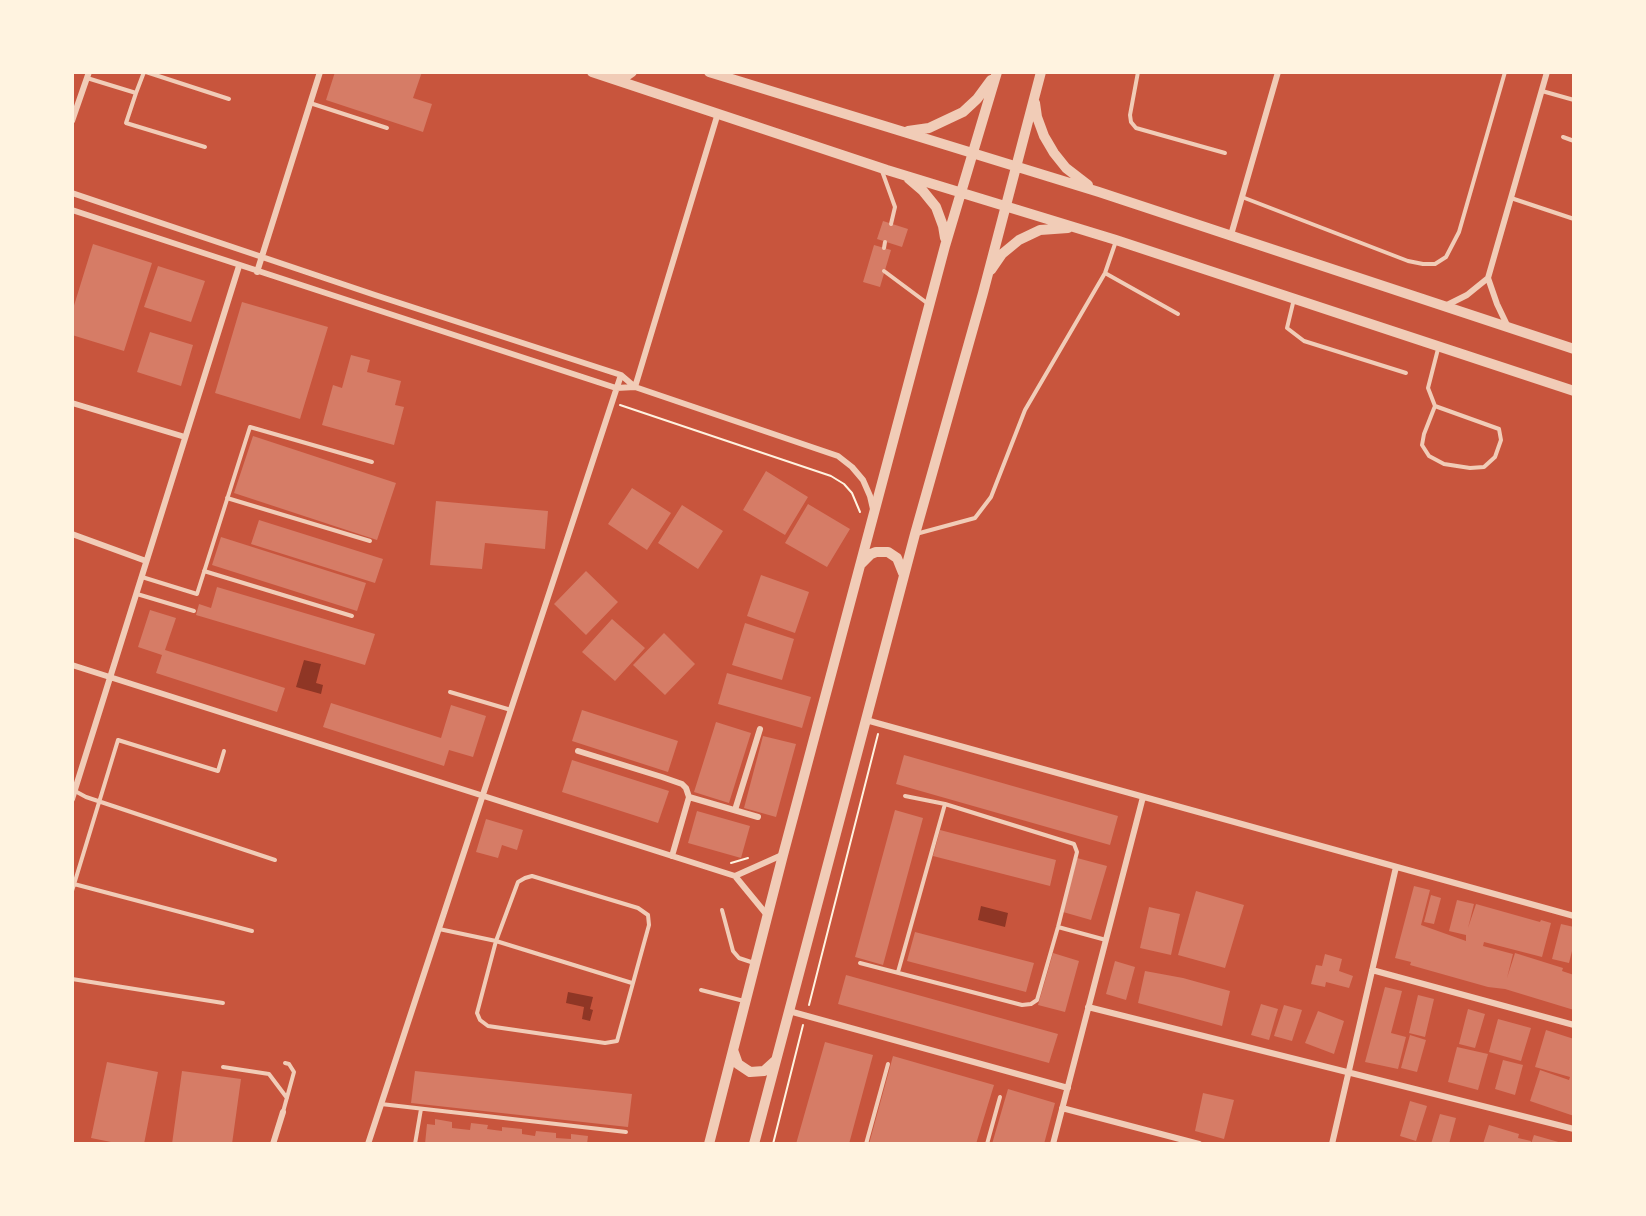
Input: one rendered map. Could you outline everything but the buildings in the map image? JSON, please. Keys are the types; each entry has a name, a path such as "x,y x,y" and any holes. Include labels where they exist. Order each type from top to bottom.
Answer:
{"street":[{"path":"257,272 320,72"},
{"path":"592,72 884,168 1116,240 1574,391"},
{"path":"612,78 622,79 632,72"},
{"path":"710,72 1099,192 1574,350"},
{"path":"894,129 911,131 929,128 948,121 963,112 977,99 996,72"},
{"path":"709,1144 873,513 960,192 996,72"},
{"path":"754,1144 915,534 983,293 1041,72"},
{"path":"1231,236 1278,72"},
{"path":"1443,307 1467,295 1488,278 1547,72"},
{"path":"72,121 88,75"},
{"path":"1034,99 1037,117 1044,136 1054,153 1066,168 1099,192"},
{"path":"635,387 718,114"},
{"path":"884,168 916,183 930,199 940,217 945,246"},
{"path":"72,193 621,375 635,387"},
{"path":"72,210 616,388 635,387 838,456 863,480 870,496 873,513"},
{"path":"983,293 990,272 1002,254 1019,240 1040,230 1062,227 1084,230"},
{"path":"72,799 239,266"},
{"path":"1488,278 1509,328"},
{"path":"368,1144 621,375"},
{"path":"72,403 185,436"},
{"path":"72,534 146,561"},
{"path":"860,566 871,554 888,552 901,562 903,579"},
{"path":"72,665 735,876 767,915"},
{"path":"866,720 1574,916"},
{"path":"735,810 760,729"},
{"path":"578,751 682,784 689,797 672,856"},
{"path":"689,797 758,817"},
{"path":"1053,1144 1143,797"},
{"path":"735,876 783,855"},
{"path":"1332,1144 1396,867"},
{"path":"1372,970 1574,1025"},
{"path":"1088,1007 1574,1129"},
{"path":"789,1011 1068,1088"},
{"path":"734,1044 733,1051 738,1064 750,1072 764,1071 777,1056"},
{"path":"1062,1108 1199,1144"},
{"path":"273,1144 283,1112"}],"lane":[{"path":"205,147 126,123 145,72 229,99"},
{"path":"1138,72 1130,115 1131,122 1136,128 1226,153"},
{"path":"1241,197 1408,261 1435,264 1446,257 1459,232 1505,72"},
{"path":"88,75 136,93"},
{"path":"1541,91 1574,100"},
{"path":"310,103 387,128"},
{"path":"1563,137 1574,141"},
{"path":"884,168 896,207 891,224"},
{"path":"1511,198 1574,219"},
{"path":"915,534 975,518 991,497 1025,410 1106,273 1116,240"},
{"path":"884,248 885,242"},
{"path":"884,271 930,304"},
{"path":"1106,273 1178,314"},
{"path":"1294,299 1287,328 1304,341 1406,373"},
{"path":"1435,406 1499,429 1501,440 1495,457 1484,467 1470,468 1444,464 1429,456 1422,445 1435,406 1428,388 1439,346"},
{"path":"141,577 197,594 250,426 372,462"},
{"path":"227,498 369,542"},
{"path":"204,571 352,616"},
{"path":"136,594 195,611"},
{"path":"450,692 511,710"},
{"path":"72,891 117,740 218,771 224,751"},
{"path":"73,790 86,797 275,860"},
{"path":"860,963 1023,1005 1031,1004 1037,1000 1058,927 1077,852 1074,844 945,804 905,795"},
{"path":"898,972 945,804"},
{"path":"532,876 638,908 648,915 650,924 617,1041 605,1043 488,1026 480,1020 477,1013 496,941 518,882 532,876"},
{"path":"74,884 252,931"},
{"path":"722,910 733,951 739,958 755,963"},
{"path":"1058,927 1106,940"},
{"path":"439,929 496,941 632,983"},
{"path":"72,979 222,1003"},
{"path":"701,990 745,1001"},
{"path":"283,1112 294,1072 289,1064 285,1063"},
{"path":"866,1144 888,1064"},
{"path":"223,1067 269,1074 287,1098"},
{"path":"987,1144 1000,1097"},
{"path":"381,1104 626,1132"},
{"path":"415,1144 421,1108"}],"path":[{"path":"612,402 831,476 844,484 852,493 861,513"},
{"path":"772,1144 881,724"},
{"path":"723,861 733,864 753,856"}],"shaded area":[{"path":"304,660 321,664 316,683 323,685 321,694 296,687"},
{"path":"981,906 1008,913 1005,927 978,920"},
{"path":"568,992 593,997 590,1021 582,1019 584,1007 566,1003"}]}
